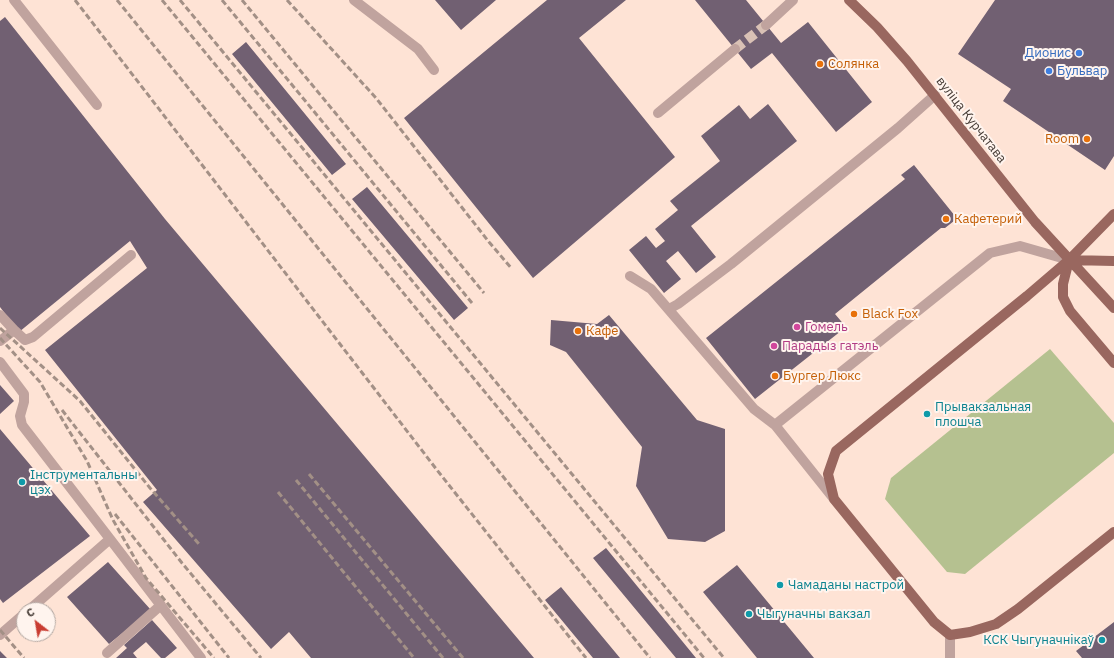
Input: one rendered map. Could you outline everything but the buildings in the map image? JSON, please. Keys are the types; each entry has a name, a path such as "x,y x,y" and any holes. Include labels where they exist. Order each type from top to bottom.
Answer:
{"main road":[{"name":"вуліца Курчатава","path":"849,0 877,27 935,95 1014,198 1069,260"},
{"path":"1114,214 1069,260 836,451 828,474 834,499 934,622 950,635 970,632 996,624 1018,610 1114,532"},
{"path":"1069,260 1114,261"},
{"path":"1069,260 1114,308"},
{"path":"1069,260 1063,284 1063,297 1070,311 1114,364"}],"street":[{"path":"14,0 97,105"},
{"path":"354,0 418,49 434,70"},
{"path":"766,25 793,0"},
{"path":"658,113 735,49"},
{"path":"669,308 678,304 731,264 898,128 935,95"},
{"path":"775,425 990,253 1020,246 1069,260"},
{"path":"0,315 25,340 33,337 131,255"},
{"path":"630,276 651,289 669,308 754,409 775,425 834,499"},
{"path":"0,341 14,330"},
{"path":"0,362 24,394 24,402 20,416 22,425 201,658"},
{"path":"38,602 110,539"},
{"path":"107,653 161,605"},
{"path":"0,635 16,621"},
{"path":"950,635 950,658"}],"green space":[{"name":"Прывакзальная плошча","path":"1050,349 1114,423 1114,453 965,574 947,572 885,499 891,478"}],"tunnel":[{"path":"735,49 766,25"}],"railway":[{"path":"75,0 437,470 586,658"},
{"path":"117,0 650,658"},
{"path":"162,0 704,658"},
{"path":"180,0 724,658"},
{"path":"222,0 472,303"},
{"path":"242,0 484,293"},
{"path":"287,0 376,98 512,269"},
{"path":"0,328 80,401 150,488 199,544"},
{"path":"0,338 40,382 87,461 113,520 146,578 214,658"},
{"path":"62,410 182,563 261,658"},
{"path":"309,474 463,658"},
{"path":"296,480 443,658"},
{"path":"278,492 414,658"},
{"path":"115,514 229,658"},
{"path":"0,630 24,658"}],"place":[{"name":"Дионис","path":"1079,53"},
{"name":"Солянка","path":"820,64"},
{"name":"Бульвар","path":"1049,71"},
{"name":"Room","path":"1087,139"},
{"name":"Кафетерий","path":"946,219"},
{"name":"Black Fox","path":"854,314"},
{"name":"Гомель","path":"797,327"},
{"name":"Кафе","path":"578,331"},
{"name":"Парадыз гатэль","path":"774,346"},
{"name":"Бургер Люкс","path":"775,376"},
{"name":"Прывакзальная плошча","path":"927,414"},
{"name":"Інструментальны цэх","path":"22,482"},
{"name":"Чамаданы настрой","path":"780,585"},
{"name":"Чыгуначны вакзал","path":"749,614"},
{"name":"КСК Чыгуначнікаў","path":"1102,640"}]}
